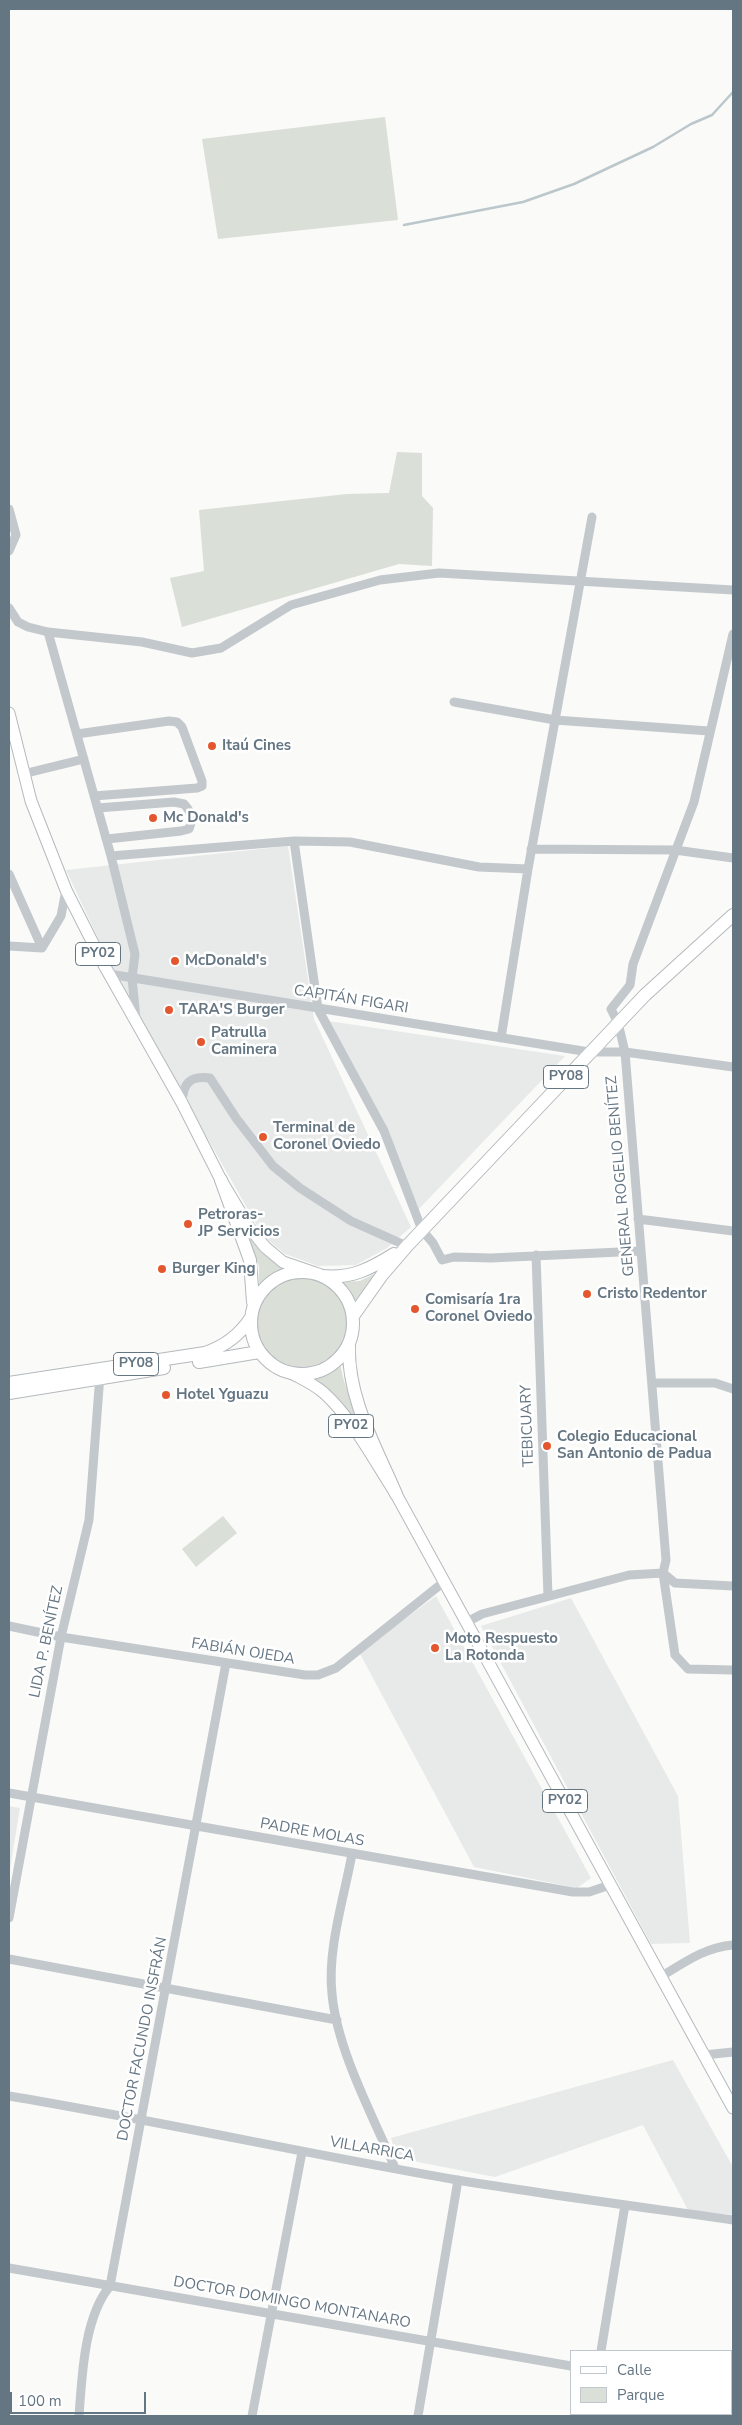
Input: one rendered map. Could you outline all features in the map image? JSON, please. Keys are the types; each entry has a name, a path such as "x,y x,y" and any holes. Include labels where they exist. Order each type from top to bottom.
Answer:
{"highway":[{"name":"PY08","path":"353,1316 382,1275 407,1246 589,1052 645,995 733,916"},
{"name":"PY02","path":"221,1180 250,1260 254,1285 250,1330 259,1352 267,1362 291,1374 305,1375 331,1366 349,1344"},
{"name":"PY08","path":"318,1274 342,1277 368,1270 407,1246"},
{"path":"251,1313 265,1288 284,1274 299,1272 318,1274"},
{"name":"PY02","path":"318,1274 340,1289 348,1302 353,1316 348,1366 352,1389 396,1494"},
{"name":"PY08","path":"9,1393 205,1353 221,1347 235,1337 251,1313"},
{"name":"PY08","path":"9,1383 100,1375 259,1352"}],"main road":[{"name":"PY02","path":"9,719 23,774 43,833 66,890 108,974 182,1103 221,1180 249,1227 264,1247 283,1262 318,1274"},
{"name":"PY02","path":"291,1374 312,1384 338,1408 396,1494 733,2108"}],"street":[{"path":"9,510 16,534 9,551"},
{"path":"501,1038 531,849 592,517"},
{"path":"9,608 18,622 28,627 48,632 142,642 192,653 221,648 291,606 380,580 439,573 733,590"},
{"path":"48,632 107,839 135,954 132,978 137,1024"},
{"path":"674,850 694,802 733,634"},
{"path":"454,702 555,720 710,731"},
{"path":"76,734 169,721 177,722 182,727 202,781 202,786 197,788 94,796"},
{"path":"23,774 84,759"},
{"path":"98,808 174,802 184,804 190,811 192,821 189,829 107,839"},
{"path":"111,856 294,840 350,842 479,867 528,869"},
{"path":"294,840 318,1009 384,1131 422,1230 433,1243 442,1260 454,1256 491,1258 641,1250"},
{"path":"531,849 674,850 733,858"},
{"name":"GENERAL ROGELIO BENÍTEZ","path":"674,850 633,964 630,985 611,1009 618,1023 625,1052 666,1560 663,1573 675,1655 688,1669 733,1670"},
{"path":"9,874 42,948"},
{"path":"42,948 61,916 66,890"},
{"path":"9,946 42,948"},
{"name":"CAPITÁN FIGARI","path":"108,974 589,1052 625,1052 733,1067"},
{"path":"182,1103 183,1090 189,1081 200,1077 210,1078 253,1142 273,1166 300,1188 351,1221 407,1246"},
{"path":"638,1219 733,1231"},
{"name":"TEBICUARY","path":"536,1255 548,1596"},
{"name":"LIDA P. BENÍTEZ","path":"9,1918 61,1636 88,1520 100,1375"},
{"path":"652,1383 715,1383 733,1389"},
{"path":"467,1622 482,1614 629,1575 663,1573 675,1583 733,1586"},
{"name":"FABIÁN OJEDA","path":"9,1626 226,1663 304,1675 318,1675 336,1668 445,1581"},
{"name":"DOCTOR FACUNDO INSFRÁN","path":"80,2416 84,2357 100,2298 110,2286 226,1663"},
{"name":"PADRE MOLAS","path":"9,1793 573,1892 589,1892 610,1885"},
{"path":"352,1854 332,1959 332,1994 337,2020 349,2061 395,2168"},
{"path":"662,1976 712,1948 733,1945"},
{"path":"9,1959 337,2020"},
{"path":"704,2055 733,2052"},
{"name":"VILLARRICA","path":"9,2096 142,2118 302,2152 458,2180 733,2220"},
{"path":"252,2416 302,2152"},
{"path":"418,2416 458,2180"},
{"path":"600,2350 625,2205"},
{"name":"DOCTOR DOMINGO MONTANARO","path":"9,2268 570,2366"}],"shaded area":[{"path":"288,846 314,1019 411,1227 387,1248 356,1265 318,1266 285,1254 263,1236 119,983 66,870"},
{"path":"328,1021 565,1056 418,1210"},
{"path":"436,1596 591,1878 577,1888 474,1867 359,1652"},
{"path":"571,1598 678,1796 690,1943 651,1944 481,1626"},
{"path":"9,1806 20,1808 9,1875"},
{"path":"673,2060 733,2167 733,2215 688,2210 643,2125 495,2177 397,2158 391,2138"}],"green space":[{"path":"385,117 398,220 218,239 202,139"},
{"path":"397,452 422,453 422,496 433,508 432,566 399,564 182,627 170,578 204,571 199,510 347,494 389,493"},
{"path":"246,1231 261,1252 284,1268 271,1274 259,1284 259,1266"},
{"path":"378,1272 355,1301 350,1290 342,1282 360,1281"},
{"path":"302,1277 319,1281 334,1290 343,1305 347,1322 343,1339 334,1354 319,1363 302,1367 285,1363 270,1354 261,1339 257,1322 261,1305 270,1290 285,1281"},
{"path":"340,1364 344,1381 368,1443 311,1378 325,1376"},
{"path":"223,1516 237,1533 196,1567 182,1549"}],"waterway":[{"path":"404,225 523,202 574,184 653,147 691,124 712,115 733,92"}],"place":[{"name":"Itaú Cines","path":"212,746"},
{"name":"Mc Donald's","path":"153,818"},
{"name":"McDonald's","path":"175,961"},
{"name":"TARA'S Burger","path":"169,1010"},
{"name":"Patrulla Caminera","path":"201,1042"},
{"name":"Terminal de Coronel Oviedo","path":"263,1137"},
{"name":"Petroras- JP Servicios","path":"188,1224"},
{"name":"Burger King","path":"162,1269"},
{"name":"Cristo Redentor","path":"587,1294"},
{"name":"Comisaría 1ra Coronel Oviedo","path":"415,1309"},
{"name":"Hotel Yguazu","path":"166,1395"},
{"name":"Colegio Educacional San Antonio de Padua","path":"547,1446"},
{"name":"Moto Respuesto La Rotonda","path":"435,1648"}]}
